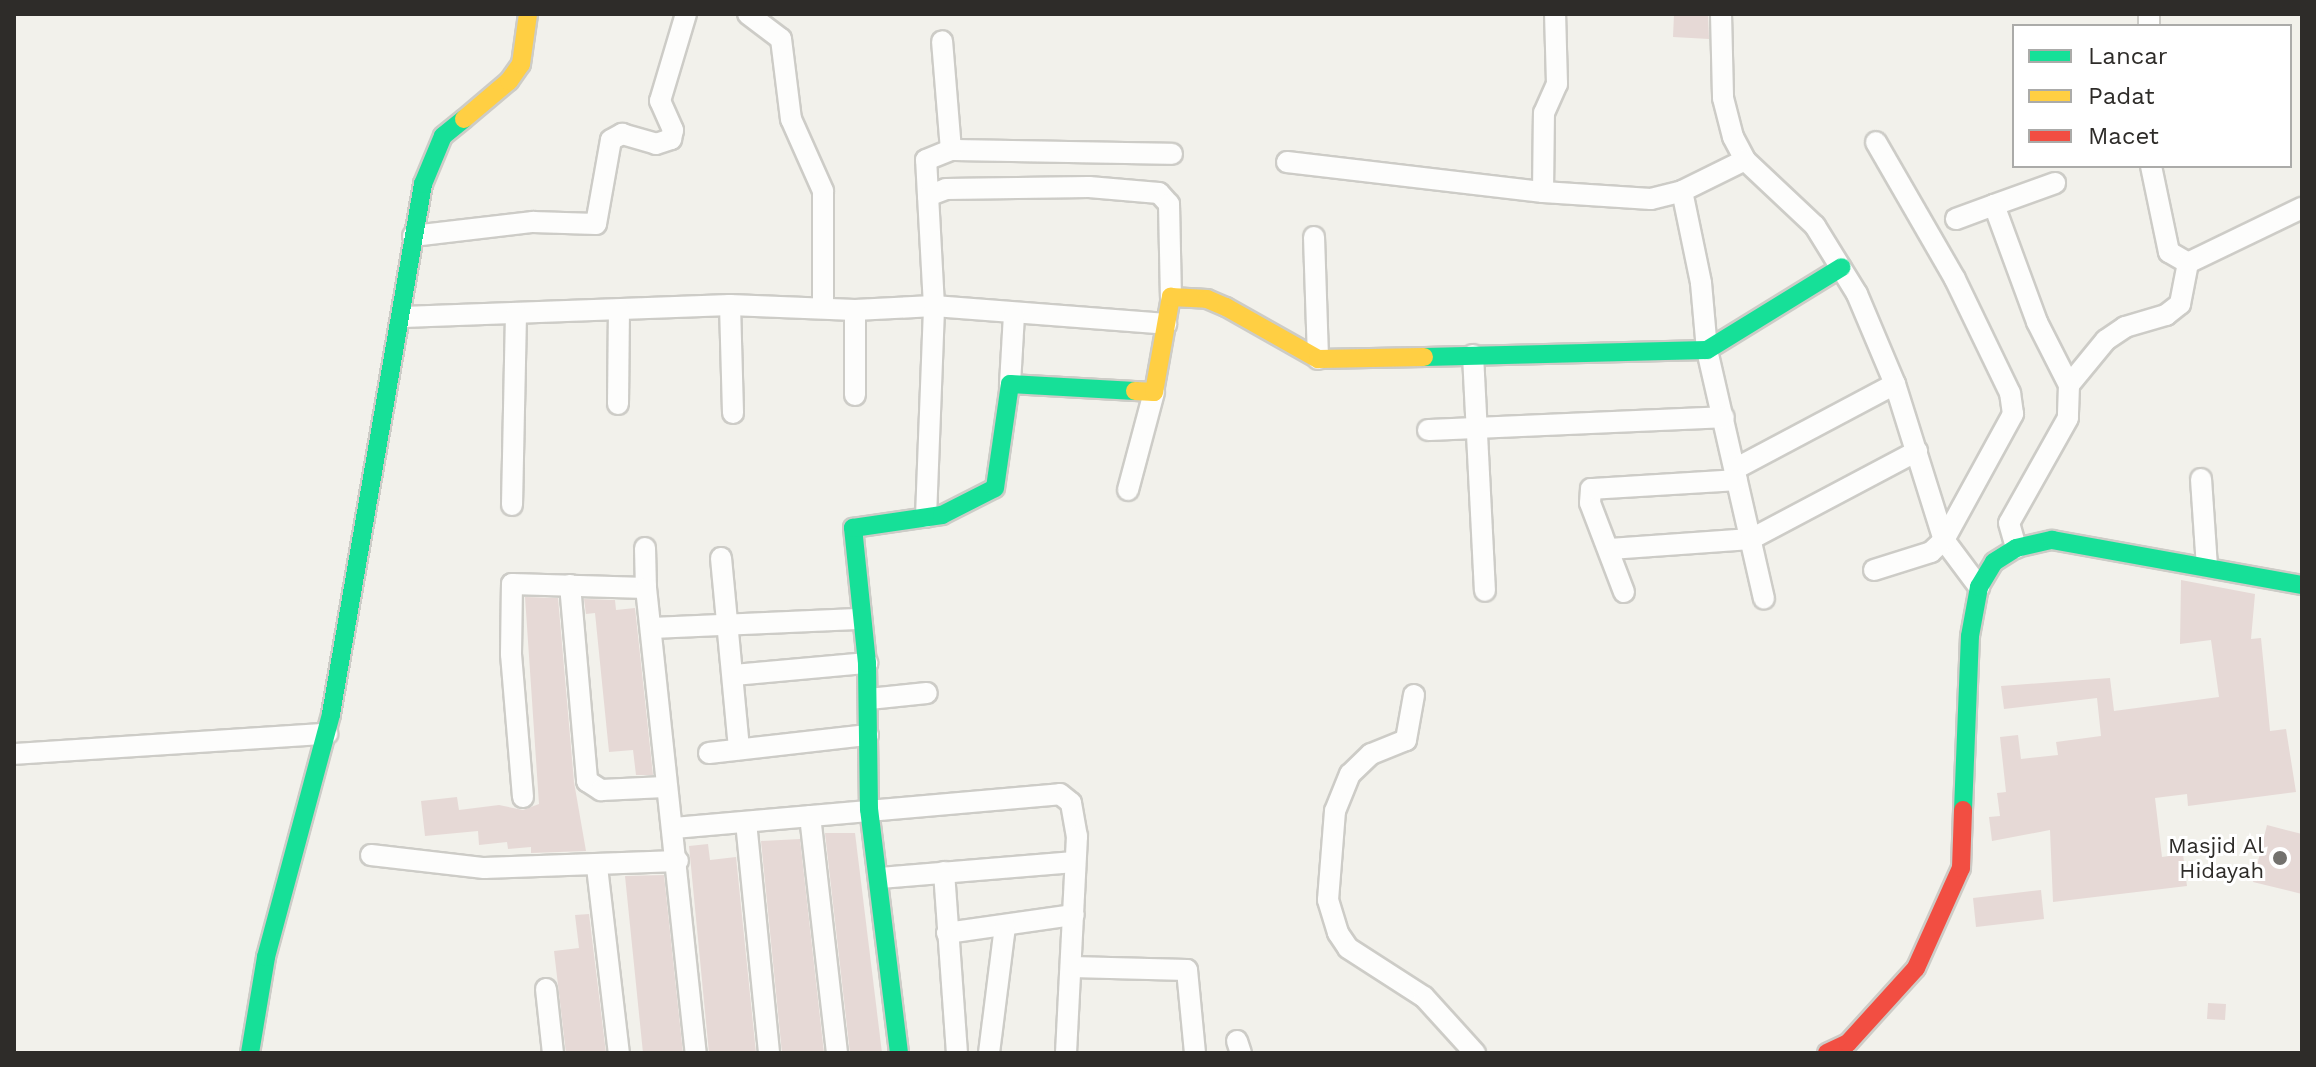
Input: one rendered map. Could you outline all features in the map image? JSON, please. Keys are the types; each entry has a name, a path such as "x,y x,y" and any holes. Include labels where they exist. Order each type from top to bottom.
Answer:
{"street":[{"path":"250,1053 266,957 327,734 361,524 403,317 413,236 433,152 443,136 509,81 527,43 528,14"},
{"path":"413,236 533,222 596,224 611,140 622,134 656,144 671,139 673,130 660,101 686,14"},
{"path":"748,14 781,39 791,119 823,191 823,307"},
{"path":"1543,192 1544,113 1557,84 1555,14"},
{"path":"1721,14 1723,98 1745,160 1815,226 1842,267 1895,384 1944,540 1979,587"},
{"path":"942,41 951,150"},
{"path":"1874,570 1931,552 1944,540 2013,407 1955,279 1876,142"},
{"path":"926,517 934,306 926,160 951,150 1172,154"},
{"path":"1287,162 1543,192 1651,199 1682,191 1745,160"},
{"path":"2151,168 2169,252 2188,263"},
{"path":"1956,219 2055,183"},
{"path":"928,196 946,189 1073,187 1159,193 1169,204 1171,297 1154,392 1128,490"},
{"path":"1682,191 1701,283 1707,350 1764,599"},
{"path":"1994,205 2037,322 2069,385 2068,418 2009,523 2007,531 2016,548"},
{"path":"2188,263 2302,208"},
{"path":"1314,237 1318,359"},
{"path":"2069,385 2106,340 2125,327 2166,315 2180,304 2188,263"},
{"path":"1171,297 1207,299 1226,307 1318,359 1707,350 1842,267"},
{"path":"403,317 730,305 855,310 934,306 1014,315 1166,324"},
{"path":"730,305 733,413"},
{"path":"618,404 619,310"},
{"path":"855,310 855,395"},
{"path":"512,505 516,313"},
{"path":"899,1053 880,878 869,809 867,663 857,619 853,528 942,515 995,488 1010,384 1014,315"},
{"path":"1473,355 1474,427 1485,591"},
{"path":"1010,384 1154,392"},
{"path":"1624,592 1590,503 1591,489 1736,474 1895,384"},
{"path":"1428,430 1724,417"},
{"path":"1610,549 1751,539 1917,451"},
{"path":"2201,479 2207,566"},
{"path":"1827,1053 1848,1043 1916,968 1961,868 1970,636 1979,587 1994,562 2016,548 2052,540 2302,585"},
{"path":"645,548 665,787 678,861 696,1053"},
{"path":"721,558 739,749"},
{"path":"523,797 511,654 512,584 646,588"},
{"path":"570,585 587,781 601,790 665,787"},
{"path":"652,628 857,619"},
{"path":"734,675 867,663"},
{"path":"869,699 927,693"},
{"path":"1414,695 1406,740 1371,754 1350,774 1335,811 1328,900 1348,948 1424,997 1475,1053"},
{"path":"14,754 327,734"},
{"path":"709,753 868,735"},
{"path":"674,828 1060,794 1071,803 1077,817 1066,1053"},
{"path":"810,816 837,1053"},
{"path":"746,822 769,1053"},
{"path":"371,855 484,868 597,867 678,861"},
{"path":"880,878 1074,862"},
{"path":"597,867 619,1053"},
{"path":"944,872 957,1053"},
{"path":"947,933 1074,915"},
{"path":"989,1053 1005,926"},
{"path":"1072,967 1187,970 1195,1053"},
{"path":"546,989 553,1053"}],"building":[{"path":"1674,14 1708,14 1709,39 1673,37"},
{"path":"2181,580 2255,594 2251,639 2261,638 2270,731 2286,729 2296,792 2188,806 2187,794 2155,798 2162,857 2183,854 2187,886 2053,902 2050,830 1992,841 1989,817 2000,816 1997,793 2006,792 2000,737 2018,735 2021,759 2058,755 2056,742 2101,736 2097,698 2004,709 2001,686 2110,678 2114,711 2219,697 2211,640 2180,644"},
{"path":"525,597 558,598 574,782 586,851 531,853 531,847 508,849 507,842 479,845 478,831 425,836 421,801 457,797 459,810 499,805 523,810 539,804"},
{"path":"584,599 615,600 616,610 635,608 653,775 636,775 633,750 609,752 595,613 586,614"},
{"name":"Masjid Al Hidayah","path":"2267,825 2302,834 2302,894 2253,882"},
{"path":"825,833 855,833 882,1053 850,1053"},
{"path":"800,839 824,1053 782,1053 761,841"},
{"path":"708,844 710,860 736,857 756,1053 709,1053 689,846"},
{"path":"664,875 683,1053 643,1053 625,876"},
{"path":"2041,890 2044,919 1976,927 1973,898"},
{"path":"589,914 606,1053 566,1053 554,951 579,948 575,915"},
{"path":"2208,1003 2226,1004 2225,1020 2207,1019"}],"traffic: fast":[{"path":"250,1053 266,957 331,714 423,184 443,136 464,119"},
{"path":"1424,357 1707,350 1842,267"},
{"path":"899,1053 869,809 867,663 853,528 942,515 995,488 1010,384 1135,391"},
{"path":"1963,810 1970,636 1979,587 1994,562 2016,548 2052,540 2302,585"}],"traffic: slow":[{"path":"464,119 509,81 521,64 528,14"},
{"path":"1135,391 1154,392 1171,297 1207,299 1226,307 1318,359 1424,357"}],"traffic: jam":[{"path":"1827,1053 1848,1043 1916,968 1961,868 1963,810"}],"place":[{"name":"Masjid Al Hidayah","path":"2280,858"}]}
